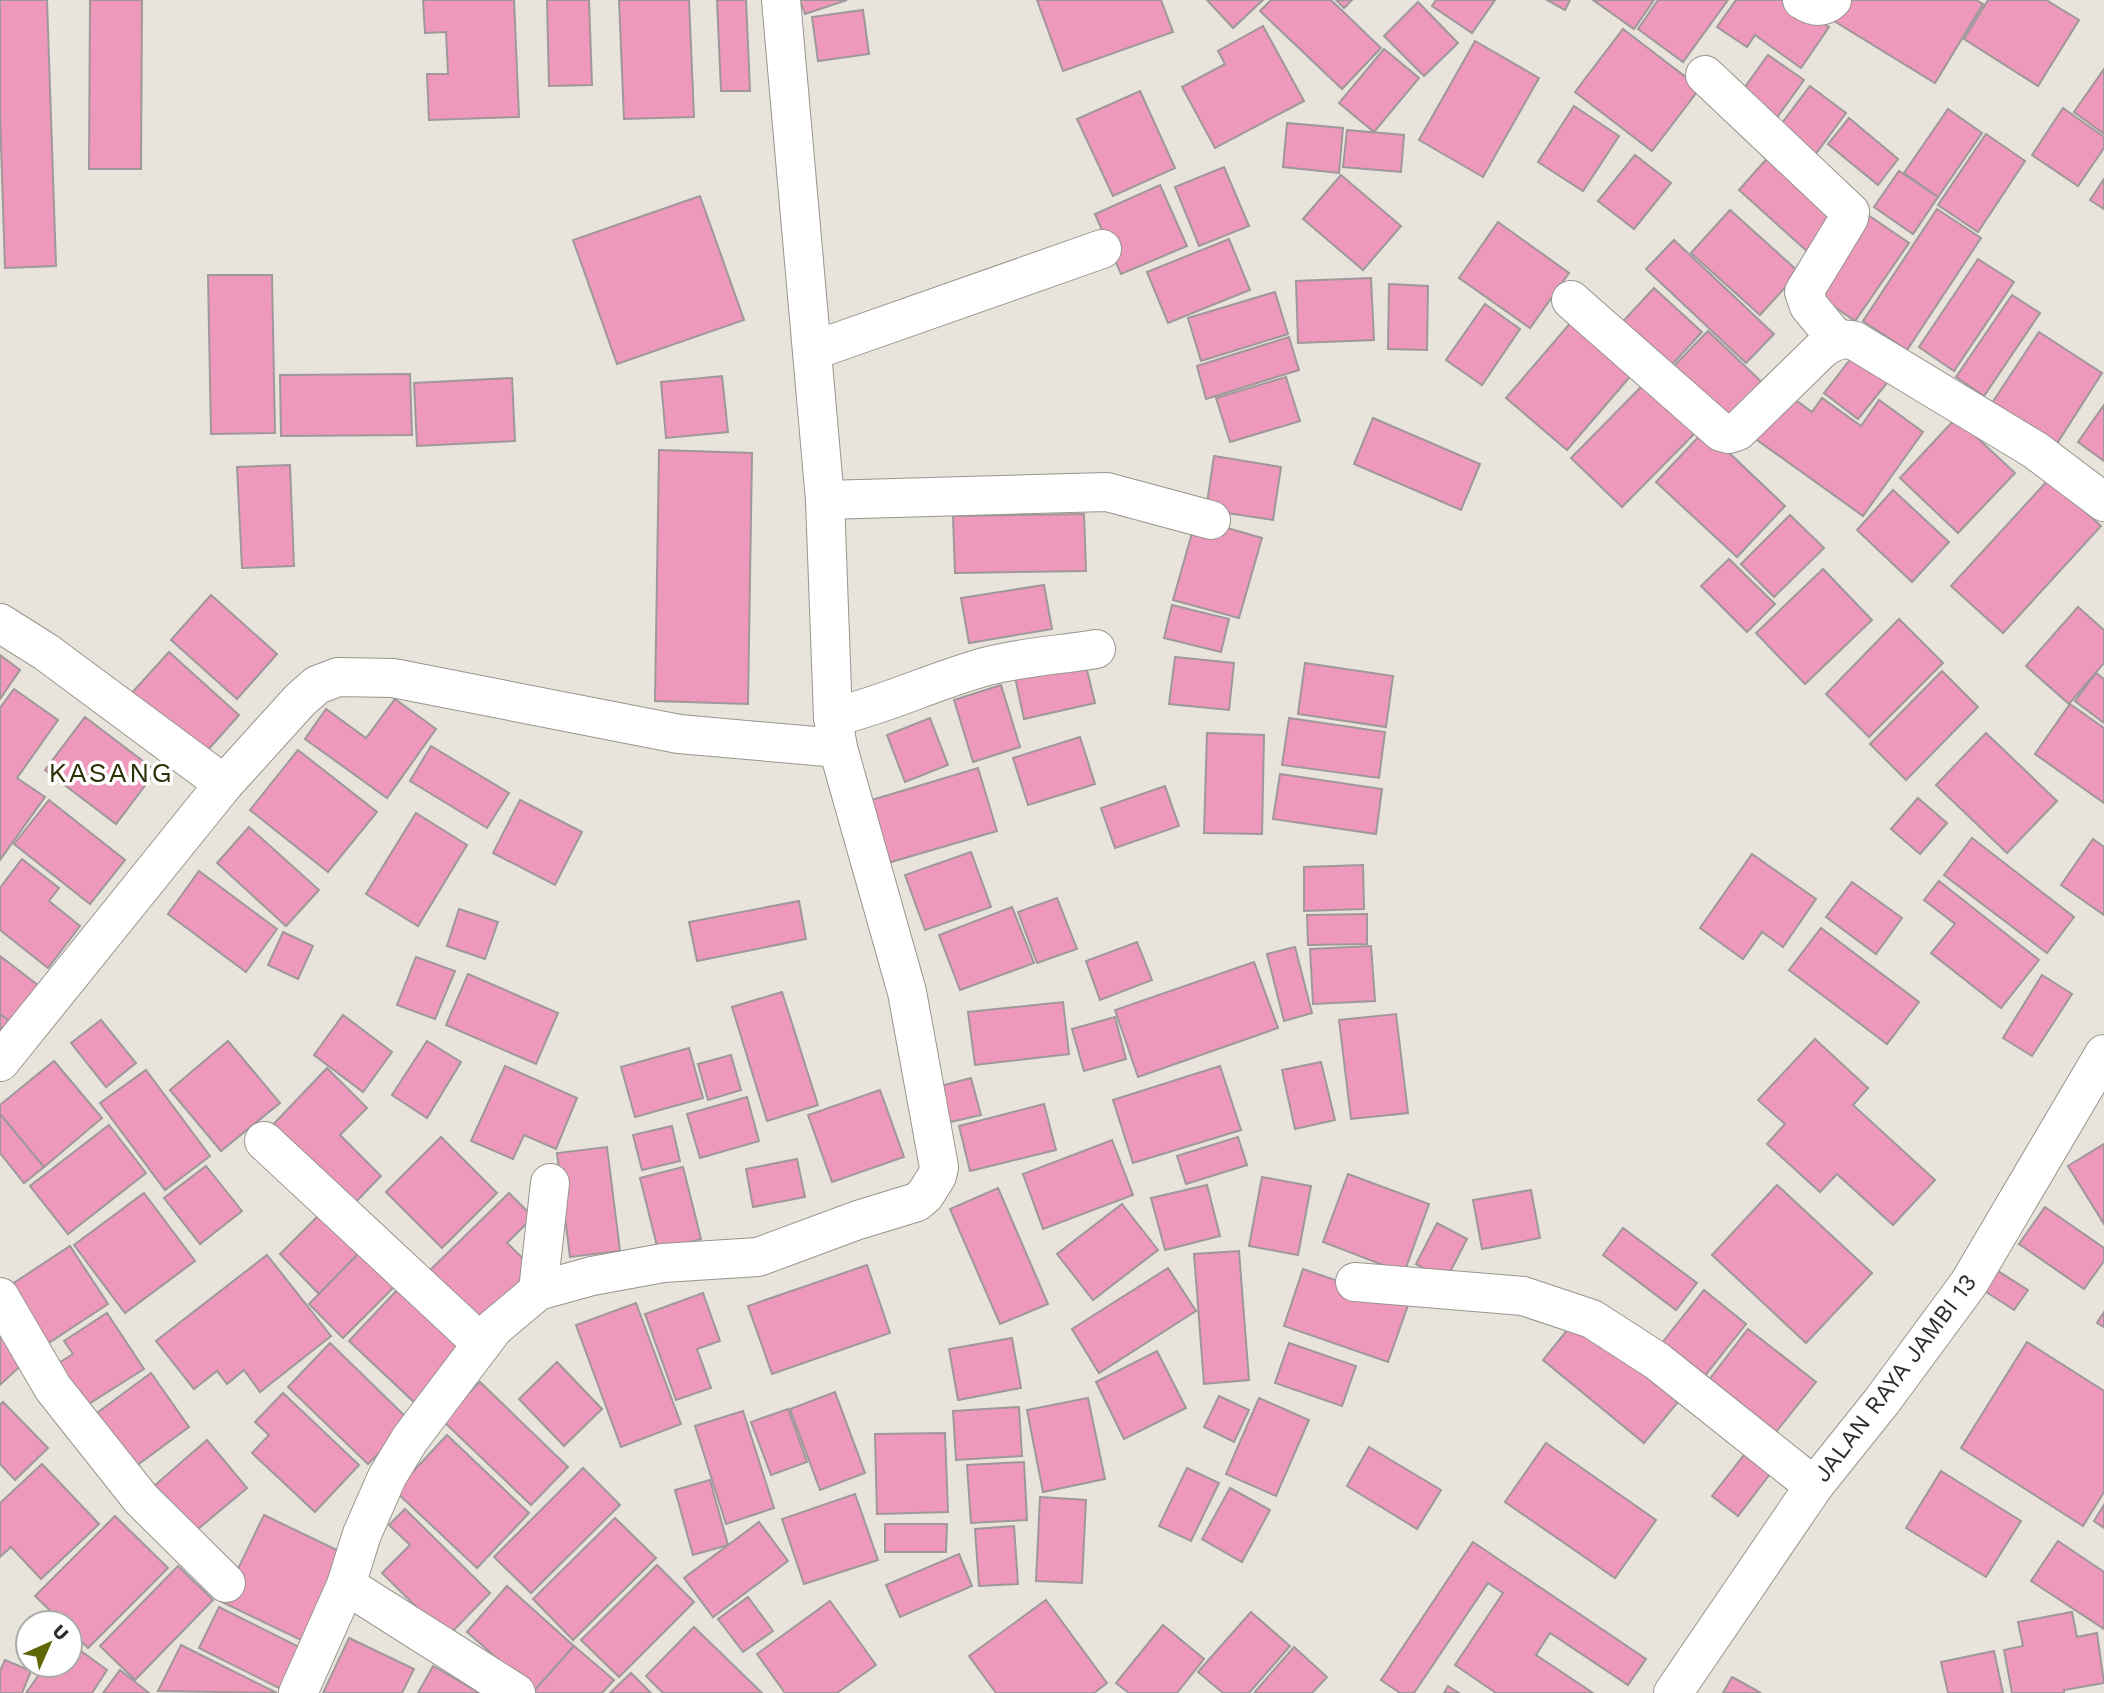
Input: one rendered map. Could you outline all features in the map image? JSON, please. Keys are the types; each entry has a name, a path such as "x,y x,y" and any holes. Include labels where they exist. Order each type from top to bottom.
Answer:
{"street":[{"path":"298,1693 346,1585 362,1534 387,1476 411,1439 494,1328 538,1291 592,1276 663,1263 758,1257 858,1220 917,1202 937,1176 939,1167 907,992 836,732 825,500 781,0"},
{"path":"1802,0 1815,7 1832,0"},
{"path":"1705,75 1850,212 1849,218 1804,292 1809,306 1837,340"},
{"path":"812,351 1102,249"},
{"path":"1572,300 1715,427 1729,434 1738,431 1823,348 1846,338 2023,442 2104,502"},
{"path":"825,500 1107,492 1211,520"},
{"path":"0,623 46,652 224,784"},
{"path":"0,1062 224,784 300,700 317,685 338,677 393,678 679,734 836,732 866,709 911,691 990,666 1096,649"},
{"name":"JALAN RAYA JAMBI 13","path":"1673,1693 1814,1486 1882,1401 1969,1283 2104,1054"},
{"path":"264,1140 482,1345"},
{"path":"538,1291 550,1183"},
{"path":"1355,1282 1523,1296 1592,1319 1657,1361 1814,1486"},
{"path":"0,1297 53,1388 141,1499 226,1583"},
{"path":"346,1585 516,1693"}],"building":[{"path":"0,0 47,0 56,266 5,268 0,114"},
{"path":"90,0 142,0 141,169 89,169"},
{"path":"423,0 514,0 519,117 429,120 427,74 448,74 446,32 425,33"},
{"path":"547,0 589,0 592,85 549,86"},
{"path":"619,0 689,0 694,117 624,119"},
{"path":"717,0 746,0 750,91 721,91"},
{"path":"800,0 847,0 805,14"},
{"path":"1037,0 1161,0 1173,32 1063,71"},
{"path":"1207,0 1263,0 1233,28"},
{"path":"1271,0 1331,0 1381,48 1342,89 1260,11"},
{"path":"1336,0 1352,0 1344,8"},
{"path":"1436,0 1495,0 1472,33 1432,6"},
{"path":"1547,0 1570,0 1565,10"},
{"path":"1593,0 1654,0 1634,29"},
{"path":"1658,0 1728,0 1683,62 1638,29"},
{"path":"1736,0 1791,0 1829,27 1801,68 1755,35 1747,47 1717,27"},
{"path":"1840,0 1976,0 1983,4 1935,83 1829,18"},
{"path":"1988,0 2046,0 2079,20 2038,86 1964,39"},
{"path":"1418,2 1458,43 1424,76 1384,36"},
{"path":"863,10 869,54 818,61 812,17"},
{"path":"1263,26 1304,101 1215,148 1182,87 1225,64 1218,51"},
{"path":"1623,29 1700,88 1652,151 1575,92"},
{"path":"1475,41 1539,78 1483,177 1419,140"},
{"path":"1384,49 1419,78 1374,132 1339,103"},
{"path":"1768,55 1804,80 1773,123 1737,98"},
{"path":"2104,69 2104,134 2074,112"},
{"path":"1810,86 1846,113 1812,159 1776,131"},
{"path":"1140,91 1175,168 1113,196 1077,119"},
{"path":"1574,106 1619,136 1583,191 1538,162"},
{"path":"2063,108 2104,137 2104,148 2078,186 2032,155"},
{"path":"1948,109 1982,133 1938,197 1904,173"},
{"path":"1849,118 1898,159 1878,185 1828,144"},
{"path":"1287,123 1343,128 1339,173 1283,167"},
{"path":"1347,130 1404,135 1401,172 1343,167"},
{"path":"1986,134 2025,161 1978,232 1938,205"},
{"path":"1771,154 1841,216 1808,252 1739,190"},
{"path":"1635,155 1671,183 1634,229 1598,201"},
{"path":"1224,167 1249,226 1199,246 1175,187"},
{"path":"1899,171 1938,197 1913,234 1874,207"},
{"path":"1341,175 1401,226 1363,270 1303,219"},
{"path":"2104,179 2104,209 2090,200"},
{"path":"1160,185 1187,246 1121,274 1095,214"},
{"path":"700,196 744,320 617,364 573,240"},
{"path":"1937,209 1981,238 1907,350 1863,321"},
{"path":"1730,210 1799,272 1760,315 1691,253"},
{"path":"1868,215 1909,243 1855,321 1815,293"},
{"path":"1498,222 1569,273 1530,328 1459,278"},
{"path":"1229,239 1250,290 1168,323 1147,272"},
{"path":"1674,240 1774,334 1746,363 1646,269"},
{"path":"1978,259 2014,282 1954,371 1919,347"},
{"path":"208,275 272,275 275,433 211,434"},
{"path":"1371,278 1374,340 1298,343 1296,281"},
{"path":"1389,284 1428,286 1427,350 1388,349"},
{"path":"1654,288 1702,332 1666,371 1618,327"},
{"path":"1275,292 1288,334 1201,361 1188,318"},
{"path":"2012,295 2040,313 1984,396 1956,377"},
{"path":"1485,304 1520,329 1482,385 1446,360"},
{"path":"1573,320 1634,372 1567,450 1506,398"},
{"path":"1708,331 1769,389 1736,424 1674,366"},
{"path":"2039,332 2102,373 2056,445 1992,403"},
{"path":"1289,337 1299,370 1206,399 1197,366"},
{"path":"1853,356 1887,383 1858,419 1824,393"},
{"path":"410,374 412,435 281,436 280,375"},
{"path":"722,376 728,432 666,438 661,382"},
{"path":"1286,377 1300,421 1230,442 1216,398"},
{"path":"512,378 515,441 417,446 414,383"},
{"path":"1647,381 1698,430 1622,507 1571,458"},
{"path":"1782,390 1812,412 1822,398 1861,426 1879,400 1923,432 1863,516 1750,435"},
{"path":"2104,405 2104,461 2078,442"},
{"path":"1373,418 1480,464 1461,510 1354,464"},
{"path":"1956,418 2015,473 1958,533 1900,478"},
{"path":"1705,430 1785,506 1737,557 1656,482"},
{"path":"659,450 752,453 748,704 655,701"},
{"path":"1214,456 1281,467 1273,520 1206,510"},
{"path":"290,465 294,566 242,568 237,467"},
{"path":"2049,479 2101,526 2003,633 1951,586"},
{"path":"1893,490 1949,542 1912,582 1857,530"},
{"path":"1084,514 1086,571 955,573 953,516"},
{"path":"1790,515 1824,548 1774,597 1741,564"},
{"path":"1196,519 1262,538 1239,618 1173,600"},
{"path":"1729,559 1775,604 1747,632 1701,586"},
{"path":"1823,569 1872,620 1805,684 1756,633"},
{"path":"1044,585 1052,629 969,643 961,598"},
{"path":"211,595 277,654 237,699 171,640"},
{"path":"1172,605 1229,619 1221,652 1164,638"},
{"path":"2078,607 2104,630 2104,663 2069,704 2026,666"},
{"path":"1899,619 1943,663 1869,737 1826,694"},
{"path":"169,652 239,715 200,759 130,695"},
{"path":"0,655 20,670 0,699"},
{"path":"1175,657 1234,663 1229,710 1169,704"},
{"path":"1085,662 1095,703 1024,719 1015,677"},
{"path":"1305,663 1393,676 1386,727 1298,714"},
{"path":"1942,671 1978,707 1906,780 1870,744"},
{"path":"2096,673 2104,679 2104,723 2075,701"},
{"path":"1001,685 1020,747 973,762 954,700"},
{"path":"14,689 58,720 17,778 45,797 0,860 0,708"},
{"path":"395,699 436,729 387,798 305,739 326,709 366,738"},
{"path":"2070,704 2104,728 2104,803 2035,754"},
{"path":"85,717 156,771 116,824 45,770"},
{"path":"930,718 948,765 905,782 887,735"},
{"path":"1289,718 1385,732 1379,778 1282,765"},
{"path":"1207,733 1264,735 1262,834 1204,833"},
{"path":"1986,733 2057,801 2007,853 1936,785"},
{"path":"1080,737 1095,784 1028,805 1013,758"},
{"path":"431,746 509,793 487,828 410,781"},
{"path":"298,750 377,812 328,872 250,810"},
{"path":"978,768 997,831 881,865 862,803"},
{"path":"1280,774 1382,789 1376,834 1273,819"},
{"path":"1165,786 1179,826 1115,848 1101,808"},
{"path":"1918,798 1947,823 1920,854 1891,829"},
{"path":"49,800 125,860 90,904 14,844"},
{"path":"520,800 582,832 555,885 493,853"},
{"path":"416,813 467,845 418,926 366,894"},
{"path":"249,827 319,890 286,926 217,863"},
{"path":"1972,838 2074,917 2047,953 1944,875"},
{"path":"2093,839 2104,847 2104,915 2061,885"},
{"path":"971,852 991,907 925,930 905,875"},
{"path":"1752,854 1816,899 1783,947 1762,932 1743,959 1700,928"},
{"path":"22,859 59,888 49,901 80,926 48,968 0,930 0,888"},
{"path":"1363,865 1364,909 1304,911 1304,867"},
{"path":"199,871 277,929 246,972 168,914"},
{"path":"1939,881 2039,960 2001,1008 1931,953 1955,924 1924,900"},
{"path":"1852,882 1902,918 1876,954 1826,917"},
{"path":"1057,898 1077,949 1037,963 1018,912"},
{"path":"799,901 806,939 697,961 689,922"},
{"path":"1012,907 1034,963 960,990 939,935"},
{"path":"459,909 498,922 485,959 447,946"},
{"path":"1367,914 1367,944 1308,945 1307,915"},
{"path":"1821,928 1919,1002 1887,1044 1789,970"},
{"path":"283,932 313,946 298,979 268,965"},
{"path":"1137,942 1152,980 1100,1000 1086,961"},
{"path":"1371,946 1375,1001 1313,1004 1310,949"},
{"path":"1295,947 1312,1013 1284,1021 1267,954"},
{"path":"0,956 43,989 16,1026 0,1014"},
{"path":"416,957 455,971 435,1019 397,1005"},
{"path":"1254,962 1278,1028 1138,1077 1115,1010"},
{"path":"468,974 558,1013 536,1064 446,1025"},
{"path":"2042,975 2072,994 2032,1056 2003,1038"},
{"path":"782,992 818,1105 767,1121 732,1007"},
{"path":"1063,1002 1069,1054 975,1065 968,1012"},
{"path":"0,1014 16,1026 0,1048"},
{"path":"1396,1014 1408,1113 1351,1119 1339,1020"},
{"path":"343,1015 392,1052 363,1092 314,1055"},
{"path":"1115,1017 1126,1059 1084,1071 1072,1029"},
{"path":"101,1020 136,1063 106,1087 71,1043"},
{"path":"1815,1039 1868,1088 1853,1105 1935,1180 1893,1225 1837,1174 1820,1192 1767,1144 1785,1124 1758,1100"},
{"path":"228,1041 280,1103 221,1151 170,1090"},
{"path":"427,1041 461,1062 427,1118 392,1095"},
{"path":"689,1048 703,1098 635,1117 621,1067"},
{"path":"731,1055 741,1090 708,1100 698,1064"},
{"path":"54,1061 102,1118 44,1167 0,1114 0,1105"},
{"path":"1321,1062 1335,1120 1295,1129 1282,1070"},
{"path":"505,1066 577,1098 556,1149 524,1135 513,1159 471,1141"},
{"path":"1220,1066 1241,1130 1133,1163 1113,1100"},
{"path":"327,1068 367,1108 340,1135 381,1176 347,1211 266,1132"},
{"path":"146,1070 210,1156 165,1190 100,1103"},
{"path":"971,1078 981,1115 942,1124 933,1088"},
{"path":"880,1090 904,1157 832,1182 808,1115"},
{"path":"747,1097 759,1141 700,1158 687,1114"},
{"path":"1044,1104 1056,1150 970,1171 959,1126"},
{"path":"0,1114 44,1167 24,1183 0,1153"},
{"path":"109,1125 146,1173 68,1234 30,1186"},
{"path":"672,1126 680,1161 642,1170 633,1135"},
{"path":"441,1137 497,1193 442,1248 386,1192"},
{"path":"1238,1137 1247,1165 1186,1184 1177,1156"},
{"path":"1112,1140 1133,1195 1043,1229 1023,1174"},
{"path":"2104,1144 2104,1224 2068,1166"},
{"path":"607,1147 620,1251 570,1257 557,1153"},
{"path":"797,1159 805,1197 753,1207 746,1169"},
{"path":"206,1166 242,1211 200,1244 164,1198"},
{"path":"683,1167 701,1239 658,1250 640,1178"},
{"path":"1348,1174 1429,1204 1404,1273 1323,1242"},
{"path":"1262,1177 1311,1186 1298,1255 1249,1246"},
{"path":"1207,1185 1220,1236 1165,1250 1151,1198"},
{"path":"1777,1185 1872,1273 1806,1343 1712,1255"},
{"path":"998,1188 1048,1304 1000,1324 950,1209"},
{"path":"1531,1190 1540,1238 1482,1249 1473,1200"},
{"path":"144,1193 195,1261 125,1313 74,1245"},
{"path":"509,1193 533,1217 507,1243 536,1271 476,1329 424,1276"},
{"path":"1122,1204 1158,1250 1093,1300 1057,1254"},
{"path":"2045,1207 2104,1248 2104,1261 2084,1289 2019,1244"},
{"path":"326,1208 365,1247 319,1294 280,1254"},
{"path":"1437,1223 1467,1239 1446,1280 1416,1264"},
{"path":"1623,1228 1697,1283 1676,1310 1603,1255"},
{"path":"70,1246 108,1304 44,1346 6,1288"},
{"path":"365,1247 400,1281 343,1338 309,1304"},
{"path":"1239,1251 1249,1380 1204,1384 1194,1254"},
{"path":"267,1255 331,1336 260,1392 244,1370 227,1384 217,1371 194,1389 156,1341"},
{"path":"867,1265 890,1333 772,1374 748,1306"},
{"path":"1990,1266 2028,1290 2014,1310 1977,1286"},
{"path":"1168,1268 1196,1311 1099,1373 1072,1329"},
{"path":"1303,1269 1408,1305 1388,1362 1284,1326"},
{"path":"400,1287 467,1350 416,1404 349,1341"},
{"path":"1704,1290 1746,1324 1696,1387 1654,1353"},
{"path":"703,1293 720,1341 697,1349 711,1388 676,1400 645,1314"},
{"path":"636,1303 681,1424 621,1447 576,1325"},
{"path":"2104,1312 2104,1327 2097,1323"},
{"path":"107,1313 144,1369 79,1410 52,1367 73,1354 64,1341"},
{"path":"1577,1318 1678,1402 1644,1443 1543,1360"},
{"path":"0,1323 30,1357 0,1385"},
{"path":"1748,1329 1816,1382 1768,1442 1702,1389"},
{"path":"1012,1338 1021,1388 958,1400 949,1349"},
{"path":"2027,1342 2104,1391 2104,1492 2083,1526 1961,1448"},
{"path":"330,1343 410,1421 368,1464 288,1387"},
{"path":"1289,1343 1356,1366 1342,1406 1275,1383"},
{"path":"1157,1351 1186,1408 1124,1439 1096,1382"},
{"path":"557,1362 602,1409 564,1446 519,1399"},
{"path":"151,1373 189,1427 136,1466 97,1413"},
{"path":"480,1382 568,1467 531,1505 442,1420"},
{"path":"835,1392 865,1473 820,1490 790,1409"},
{"path":"283,1393 359,1465 315,1512 252,1453 269,1435 255,1422"},
{"path":"1219,1396 1249,1410 1234,1442 1204,1427"},
{"path":"1088,1398 1105,1479 1043,1492 1027,1410"},
{"path":"1259,1398 1309,1420 1276,1496 1226,1474"},
{"path":"3,1402 48,1448 15,1480 0,1464 0,1405"},
{"path":"1019,1407 1022,1456 956,1460 953,1411"},
{"path":"788,1409 807,1462 771,1475 751,1422"},
{"path":"743,1411 774,1508 726,1524 695,1426"},
{"path":"945,1433 948,1512 877,1514 875,1434"},
{"path":"447,1435 529,1513 477,1568 395,1491"},
{"path":"207,1440 247,1488 186,1539 146,1493"},
{"path":"1546,1443 1656,1520 1615,1578 1505,1502"},
{"path":"1369,1447 1441,1490 1417,1529 1347,1486"},
{"path":"1744,1455 1770,1474 1738,1516 1712,1496"},
{"path":"1024,1462 1027,1520 971,1523 967,1465"},
{"path":"42,1464 99,1524 41,1579 11,1547 0,1557 0,1503"},
{"path":"583,1468 620,1505 531,1593 494,1557"},
{"path":"1187,1468 1219,1483 1191,1541 1159,1526"},
{"path":"1941,1471 2021,1521 1986,1577 1906,1528"},
{"path":"710,1480 728,1545 693,1555 675,1490"},
{"path":"1230,1488 1270,1510 1242,1562 1202,1539"},
{"path":"855,1494 878,1560 804,1584 782,1519"},
{"path":"1040,1497 1086,1500 1082,1583 1036,1581"},
{"path":"2104,1505 2104,1528 2094,1521"},
{"path":"405,1509 490,1593 447,1637 382,1573 410,1545 389,1525"},
{"path":"264,1515 345,1554 303,1641 222,1602"},
{"path":"115,1516 168,1568 88,1648 84,1644 84,1609 48,1609 35,1596"},
{"path":"615,1518 656,1558 573,1640 533,1599"},
{"path":"759,1522 788,1561 713,1617 684,1578"},
{"path":"885,1524 947,1524 946,1552 885,1552"},
{"path":"1014,1526 1018,1584 979,1586 975,1529"},
{"path":"2058,1541 2104,1572 2104,1629 2031,1581"},
{"path":"1473,1542 1646,1659 1628,1685 1550,1633 1536,1655 1593,1693 1496,1693 1455,1665 1503,1593 1488,1583 1414,1693 1400,1693 1381,1680"},
{"path":"959,1554 972,1586 900,1617 886,1585"},
{"path":"657,1565 694,1602 619,1677 581,1640"},
{"path":"178,1566 213,1600 135,1680 100,1646"},
{"path":"507,1586 574,1646 534,1691 467,1632"},
{"path":"748,1597 773,1631 743,1652 718,1619"},
{"path":"1046,1600 1107,1683 1094,1693 996,1693 969,1656"},
{"path":"830,1601 876,1665 837,1693 785,1693 757,1654"},
{"path":"219,1607 307,1651 287,1692 199,1648"},
{"path":"1251,1612 1290,1646 1249,1693 1223,1693 1198,1672"},
{"path":"2072,1612 2077,1637 2097,1633 2104,1683 2064,1690 2064,1693 2012,1693 2004,1650 2023,1646 2018,1622"},
{"path":"1163,1625 1204,1659 1177,1693 1129,1693 1116,1683"},
{"path":"694,1627 762,1693 663,1693 646,1676"},
{"path":"349,1638 414,1669 402,1693 323,1693"},
{"path":"181,1645 277,1693 158,1691"},
{"path":"574,1646 614,1680 602,1693 536,1693 534,1691"},
{"path":"1294,1647 1327,1677 1312,1693 1254,1693"},
{"path":"1994,1651 2003,1693 1948,1693 1941,1662"},
{"path":"84,1653 107,1670 92,1693 26,1693 36,1679 84,1679"},
{"path":"5,1660 14,1664 14,1679 28,1679 22,1693 0,1693 0,1671"},
{"path":"433,1666 480,1693 418,1693"},
{"path":"120,1670 149,1693 103,1693"},
{"path":"631,1673 651,1693 610,1693"},
{"path":"1732,1677 1761,1693 1723,1693"},
{"path":"1448,1686 1459,1693 1444,1693"}],"district":[{"name":"KASANG","path":"111,772"}]}
